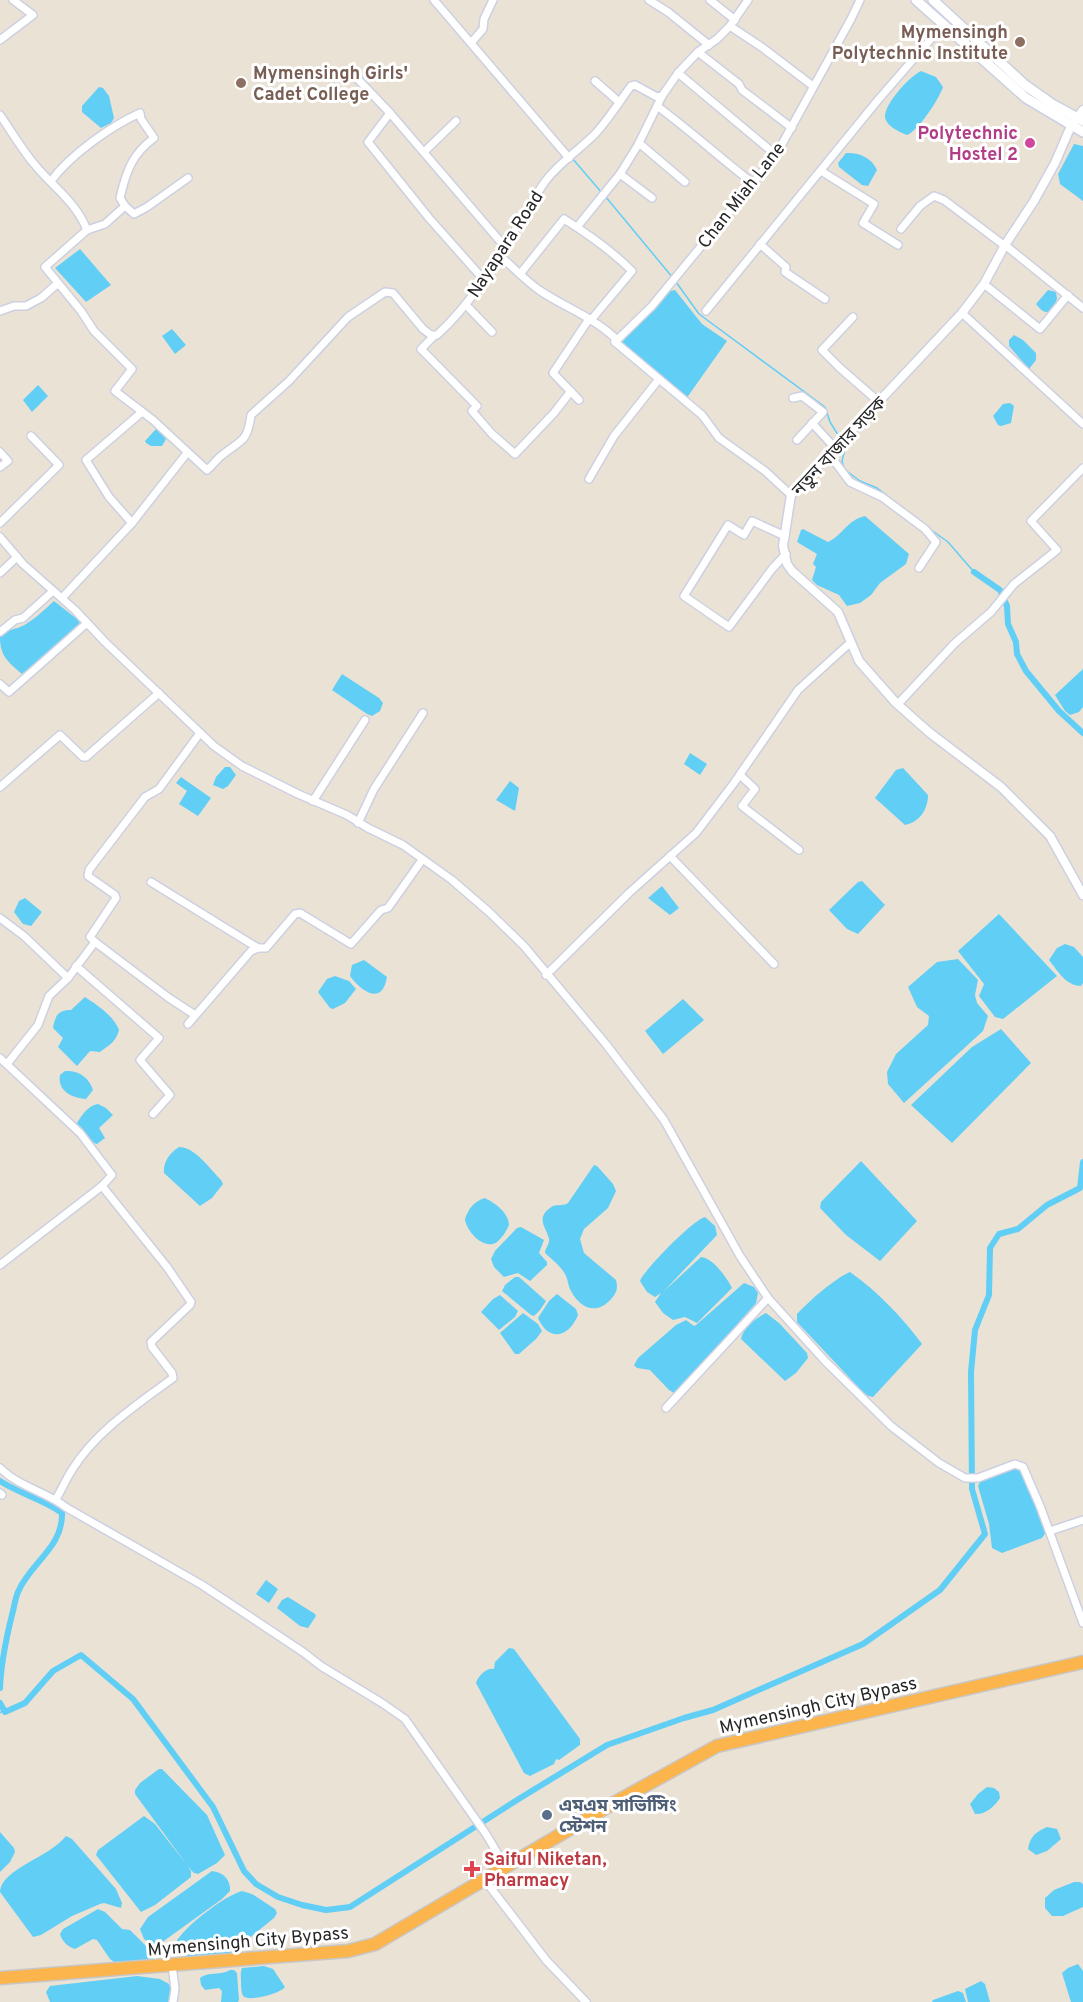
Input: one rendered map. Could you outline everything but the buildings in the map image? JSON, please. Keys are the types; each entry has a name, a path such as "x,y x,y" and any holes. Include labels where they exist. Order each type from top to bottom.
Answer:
{"highway":[{"name":"Mymensingh City Bypass","path":"0,1978 366,1948 612,1804 717,1746 1083,1662"}],"main road":[{"path":"916,0 1026,98 1079,119"},
{"path":"933,0 1025,85 1079,119 1083,132"}],"street":[{"path":"0,40 33,15 13,0"},
{"path":"434,0 569,158"},
{"path":"471,43 483,29 484,20 493,0"},
{"path":"649,0 668,12 709,45"},
{"path":"710,0 732,23 813,86"},
{"path":"577,227 620,174 639,143 662,96 678,73 698,52 709,45 732,23 748,0"},
{"name":"Chan Miah Lane","path":"615,342 652,306 776,155 860,0"},
{"path":"706,311 943,25"},
{"path":"698,52 739,84 742,90 792,128"},
{"path":"351,72 390,113 505,247"},
{"path":"678,73 776,155"},
{"path":"594,81 619,102"},
{"name":"Nayapara Road","path":"434,336 466,305 484,280 543,184 594,134 633,85 657,97 662,96"},
{"path":"657,106 694,133 711,151 754,184"},
{"path":"51,181 58,171 81,151 140,113 141,119 154,138 138,150 125,175 120,198 125,206 134,214 188,178"},
{"path":"390,113 368,142 429,218 484,280"},
{"path":"0,115 35,166 66,196 82,217 87,230"},
{"name":"নতুন বাজার সড়ক","path":"1079,119 984,284 962,313 791,495 783,546 787,564 792,571 838,612 859,660 898,704 930,733 1002,787 1050,836 1083,895"},
{"path":"424,152 456,121"},
{"path":"639,143 685,182"},
{"path":"821,171 874,204 863,223 898,245"},
{"path":"620,174 652,198"},
{"path":"901,229 920,206 934,196 940,198 1005,245 1083,308"},
{"path":"125,206 105,224 87,230 45,267 81,311 94,331 132,369 115,391 142,412 206,470 240,442 251,427 252,415 289,381 348,317 385,292 393,293 423,329 434,336 421,349 477,406 472,411 515,454 554,413 571,391"},
{"path":"520,274 564,219 621,260 632,271 590,319 553,373 579,400"},
{"path":"760,244 786,267 785,272 825,299"},
{"path":"500,256 539,290 590,319 615,338 615,342 702,415 719,438 765,471 791,495"},
{"path":"0,311 14,306 26,306 41,298 57,284"},
{"path":"984,284 1041,329 1068,295"},
{"path":"466,305 492,332"},
{"path":"962,313 1083,424"},
{"path":"853,317 822,350 879,402"},
{"path":"589,479 614,436 659,379"},
{"path":"793,398 802,396 823,411 797,440"},
{"path":"132,523 109,497 86,460 142,412"},
{"path":"812,423 850,482 882,497 925,529 936,542 919,568"},
{"path":"0,523 58,465 31,436"},
{"path":"0,453 8,461 0,467"},
{"path":"62,598 132,523 187,453"},
{"path":"898,704 955,644 991,612 1014,584 1057,550 1031,521 1083,468"},
{"path":"785,536 752,521 744,535 728,525 684,596 729,627 772,569 786,554"},
{"path":"0,537 214,746 242,766 347,815 358,823 403,845 452,880 524,946 605,1043 664,1120 741,1256 768,1298 825,1361 891,1426 939,1463 965,1478 978,1478 1011,1465 1023,1467 1050,1531 1083,1623"},
{"path":"0,573 18,557"},
{"path":"0,632 15,620 23,618 53,591"},
{"path":"0,684 9,692 87,623"},
{"path":"546,975 630,892 696,833 740,775 798,690 851,642"},
{"path":"0,787 60,735 83,757 86,757 159,693"},
{"path":"358,823 374,789 423,713"},
{"path":"313,801 365,720"},
{"path":"195,1015 95,942 91,936 116,896 87,874 145,797 159,789 200,733"},
{"path":"740,775 755,789 742,806 799,850"},
{"path":"670,856 774,964"},
{"path":"188,1024 251,951 266,948 295,914 300,913 351,944 381,909 388,908 422,860"},
{"path":"152,882 258,948"},
{"path":"0,918 24,936 68,978"},
{"path":"7,1064 38,1025 49,996 68,978 95,942"},
{"path":"76,966 159,1038 140,1060 170,1095 153,1114"},
{"path":"0,1058 80,1133 112,1173 102,1186 0,1265"},
{"path":"56,1499 73,1469 113,1424 173,1378 151,1342 191,1302 167,1267 102,1186"},
{"path":"666,1408 768,1298"},
{"path":"0,1468 15,1480 56,1499 67,1508 202,1586 405,1719 486,1834 505,1866"},
{"path":"1050,1531 1083,1520"},
{"path":"483,1879 546,1960 586,2002"},
{"path":"172,1965 175,1989 173,2002"}],"water":[{"path":"921,71 936,77 943,87 928,114 917,128 907,135 890,126 885,117 886,111 898,91"},
{"path":"99,87 103,88 109,96 114,118 111,123 101,128 82,112 82,106"},
{"path":"1074,144 1083,146 1083,201 1060,184 1058,174"},
{"path":"846,153 864,157 875,166 877,170 868,186 862,185 839,167 838,163"},
{"path":"80,249 111,285 86,302 55,268"},
{"path":"675,290 702,324 727,341 686,399 622,342 670,291"},
{"path":"1048,290 1056,292 1057,299 1052,311 1045,312 1036,304"},
{"path":"172,329 186,345 175,354 162,336"},
{"path":"1014,335 1023,340 1036,353 1036,360 1029,369 1009,346 1009,340"},
{"path":"38,385 48,396 32,412 23,400"},
{"path":"1010,403 1014,406 1011,423 998,425 993,416 1003,404"},
{"path":"156,429 160,430 166,439 162,446 151,446 145,441"},
{"path":"865,516 909,554 906,564 880,583 871,595 860,603 847,606 839,595 817,585 812,580 816,567 813,564 817,554 797,542 803,529 828,542 849,524"},
{"path":"54,601 77,619 80,623 78,628 22,674 6,658 1,649 0,637 30,622"},
{"path":"1083,669 1083,707 1079,712 1070,715 1055,695"},
{"path":"342,674 379,698 383,703 380,711 372,716 367,714 332,690"},
{"path":"690,753 707,764 700,775 684,764"},
{"path":"225,767 230,767 236,775 223,789 213,785 216,777"},
{"path":"903,768 928,795 922,814 915,821 905,825 875,798 896,770"},
{"path":"181,777 211,798 198,816 179,804 187,791 176,783"},
{"path":"510,781 519,788 515,811 496,800"},
{"path":"862,881 885,905 858,934 847,929 829,910 858,882"},
{"path":"662,886 679,908 670,915 648,898"},
{"path":"25,898 42,912 31,926 23,924 14,912 19,901"},
{"path":"999,914 1057,976 1003,1019 995,1017 979,996 984,984 958,951"},
{"path":"1065,944 1074,947 1083,957 1081,986 1066,980 1049,960 1057,948"},
{"path":"958,959 978,980 975,995 977,1003 988,1016 983,1031 904,1103 888,1084 887,1072 896,1054 928,1025 929,1016 917,1007 908,987 937,962"},
{"path":"364,960 387,977 381,991 376,994 360,987 350,976 352,965"},
{"path":"335,976 349,981 356,989 345,1003 333,1009 318,992 327,979"},
{"path":"85,997 100,1007 119,1030 116,1038 109,1045 100,1052 90,1051 77,1066 58,1047 63,1038 53,1028 58,1014 71,1010"},
{"path":"683,999 704,1020 663,1054 645,1031"},
{"path":"1001,1029 1031,1063 952,1143 911,1105 972,1047"},
{"path":"65,1071 79,1073 89,1081 93,1090 86,1099 71,1095 63,1089 60,1075"},
{"path":"98,1104 113,1115 99,1128 105,1138 97,1144 76,1125 88,1109"},
{"path":"179,1147 196,1155 223,1184 212,1198 200,1206 164,1173 167,1158"},
{"path":"861,1161 917,1221 880,1261 846,1235 820,1208 821,1202"},
{"path":"594,1165 613,1184 616,1191 608,1208 584,1229 580,1239 584,1253 616,1280 617,1290 614,1296 601,1307 590,1308 575,1297 563,1271 545,1253 549,1239 543,1224 543,1216 552,1207 568,1203"},
{"path":"485,1198 504,1212 509,1225 501,1238 492,1244 481,1242 476,1238 465,1219 472,1206"},
{"path":"705,1217 715,1226 717,1235 663,1292 701,1257 715,1265 732,1288 697,1323 685,1317 673,1320 663,1313 655,1302 661,1293 655,1297 647,1292 640,1281 670,1246 691,1226"},
{"path":"521,1227 544,1240 539,1253 547,1265 530,1281 518,1273 504,1277 494,1267 491,1259 495,1251 517,1228"},
{"path":"850,1272 889,1305 922,1344 873,1397 862,1391 797,1322 797,1314 808,1303 829,1285"},
{"path":"515,1277 519,1277 546,1301 534,1316 502,1291 505,1285"},
{"path":"744,1283 754,1287 758,1293 756,1303 679,1390 674,1393 650,1370 637,1368 634,1365 638,1358 676,1325 686,1320 696,1325"},
{"path":"557,1294 576,1309 578,1315 570,1328 559,1334 553,1334 543,1326 538,1318 549,1301"},
{"path":"500,1295 518,1311 515,1317 499,1330 481,1312"},
{"path":"523,1313 538,1324 542,1331 519,1354 515,1354 500,1333"},
{"path":"766,1313 779,1323 807,1353 808,1358 796,1373 785,1381 741,1339 750,1324"},
{"path":"1011,1467 1018,1467 1024,1472 1046,1532 1042,1538 1002,1553 992,1548 989,1524 978,1486 982,1478"},
{"path":"266,1580 278,1589 269,1603 256,1594"},
{"path":"288,1597 315,1614 308,1628 300,1626 277,1608 282,1600"},
{"path":"509,1648 514,1649 580,1739 580,1745 559,1760 556,1759 554,1764 530,1776 524,1773 476,1683 483,1673 494,1669 495,1662"},
{"path":"162,1769 207,1815 225,1855 217,1863 198,1874 187,1866 191,1871 191,1877 155,1905 141,1912 96,1855 98,1850 144,1816 155,1824 187,1865 135,1794 140,1783"},
{"path":"987,1787 999,1792 1000,1798 989,1809 975,1814 970,1804"},
{"path":"1047,1827 1057,1829 1061,1839 1047,1851 1036,1855 1028,1849 1030,1841"},
{"path":"0,1832 15,1852 10,1862 0,1872"},
{"path":"66,1836 72,1839 116,1889 122,1903 121,1908 100,1904 33,1937 0,1892 2,1884 8,1876 49,1850"},
{"path":"212,1871 226,1877 229,1883 230,1891 222,1899 161,1943 152,1945 144,1939 140,1929 148,1917"},
{"path":"1074,1882 1083,1884 1083,1907 1063,1916 1052,1916 1045,1908 1045,1898 1054,1890"},
{"path":"242,1891 252,1894 275,1909 277,1913 274,1918 231,1953 186,1956 181,1952 176,1942 196,1920 216,1905"},
{"path":"98,1909 105,1912 122,1929 130,1930 153,1953 151,1962 117,1964 110,1959 97,1940 93,1939 75,1949 62,1939 60,1934 63,1929"},
{"path":"1078,1964 1083,1971 1083,2002 1071,2002 1062,1973"},
{"path":"264,1966 273,1969 285,1987 263,1997 246,1998 241,1991 242,1968"},
{"path":"230,1970 237,1973 239,2000 238,2002 221,2002 222,1991 219,1988 205,1990 200,1978"},
{"path":"137,1976 160,1979 169,1984 170,2002 50,2002 46,1992 50,1986"},
{"path":"981,1981 985,1984 990,2002 968,2002 965,1989"},
{"path":"958,1991 963,1993 966,2002 932,2002 933,2000"}],"waterway":[{"path":"475,43 533,110"},
{"path":"572,158 602,193"},
{"path":"605,196 673,278"},
{"path":"676,282 699,314 825,407 830,422 840,438"},
{"path":"846,445 842,461 844,469 890,498"},
{"path":"927,527 948,542 974,572"},
{"path":"974,572 1000,590 1007,606 1008,624 1016,642 1017,654 1026,671 1059,711 1083,733"},
{"path":"0,1703 5,1712 25,1703 53,1671 81,1655 133,1699 213,1807 244,1871 256,1884 278,1897 302,1905 326,1910 350,1907 607,1745 713,1710 863,1644 940,1590 985,1534 972,1489 971,1372 975,1330 989,1295 990,1248 999,1234 1018,1229 1047,1205 1080,1188 1083,1162"},
{"path":"0,1481 62,1513 61,1525 52,1546 30,1572 17,1595 4,1651 0,1688"},
{"path":"0,1713 4,1709"}],"place":[{"name":"Mymensingh Polytechnic Institute","path":"1020,42"},
{"name":"Mymensingh Girls' Cadet College","path":"241,83"},
{"name":"Polytechnic Hostel 2","path":"1030,143"},
{"name":"এমএম সাভ‌িসি‌িং স্ট‌েশন","path":"547,1815"},
{"name":"Saiful Niketan, Pharmacy","path":"472,1869"}]}
